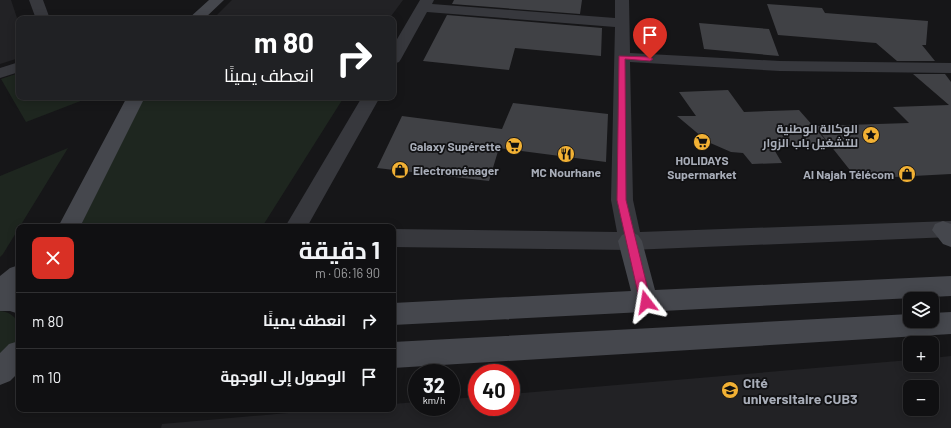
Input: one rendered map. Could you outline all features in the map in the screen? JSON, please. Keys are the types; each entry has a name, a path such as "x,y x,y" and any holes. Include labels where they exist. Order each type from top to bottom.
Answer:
{"street":[{"path":"36,0 42,16"},
{"path":"199,16 217,0"},
{"path":"622,0 622,200 630,241 646,302"},
{"path":"396,54 425,4 622,23"},
{"path":"621,57 780,66 951,68"},
{"path":"0,73 16,67"},
{"path":"71,224 134,100"},
{"path":"298,224 369,100"},
{"path":"396,238 630,241 948,232"},
{"path":"0,290 16,277"},
{"path":"396,314 951,286"},
{"path":"0,300 16,301"},
{"path":"396,355 951,323"},
{"path":"0,373 16,356"},
{"path":"0,373 16,374"}],"shaded area":[{"path":"0,0 11,0 16,16 16,59 0,64"},
{"path":"232,0 403,0 391,16 216,16"},
{"path":"16,74 16,100 83,100 26,122 1,79"},
{"path":"142,100 342,100 264,224 81,224"},
{"path":"68,148 21,224 16,224 16,233 0,257 0,176"},
{"path":"0,311 7,312 16,319 16,340 9,352 0,360"},
{"name":"Cité universitaire CUB3","path":"951,356 951,428 161,428 162,424 299,412 396,412 396,404 408,403 408,416 460,416 460,398 468,398 468,416 520,416 520,393 903,361 903,372 939,372 939,357"}],"building":[{"path":"454,0 582,0 580,14 452,4"},
{"path":"767,4 822,8 825,13 928,21 926,45 922,45 935,61 897,61 876,43 778,35"},
{"path":"447,15 602,28 601,56 515,48 509,70 423,61"},
{"path":"699,23 769,29 779,56 704,49"},
{"path":"913,74 945,74 951,82 951,174 857,179 815,126 909,123 893,107 949,105"},
{"path":"728,90 744,112 799,110 829,144 772,146 782,163 752,164 743,153 731,152 708,142 677,116 696,116 679,92"},
{"path":"513,103 608,114 606,162 499,148 489,181 377,168 402,116 502,129"}],"place":[{"name":"الوكالة الوطنية للتشغيل باب الزوار","path":"871,135"},
{"name":"HOLIDAYS Supermarket","path":"702,142"},
{"name":"Galaxy Supérette","path":"514,146"},
{"name":"MC Nourhane","path":"566,154"},
{"name":"Electroménager","path":"400,170"},
{"name":"Al Najah Télécom","path":"907,174"},
{"name":"Cité universitaire CUB3","path":"730,390"}],"route":[{"path":"646,302 630,241 622,200 621,57 650,59"}]}
